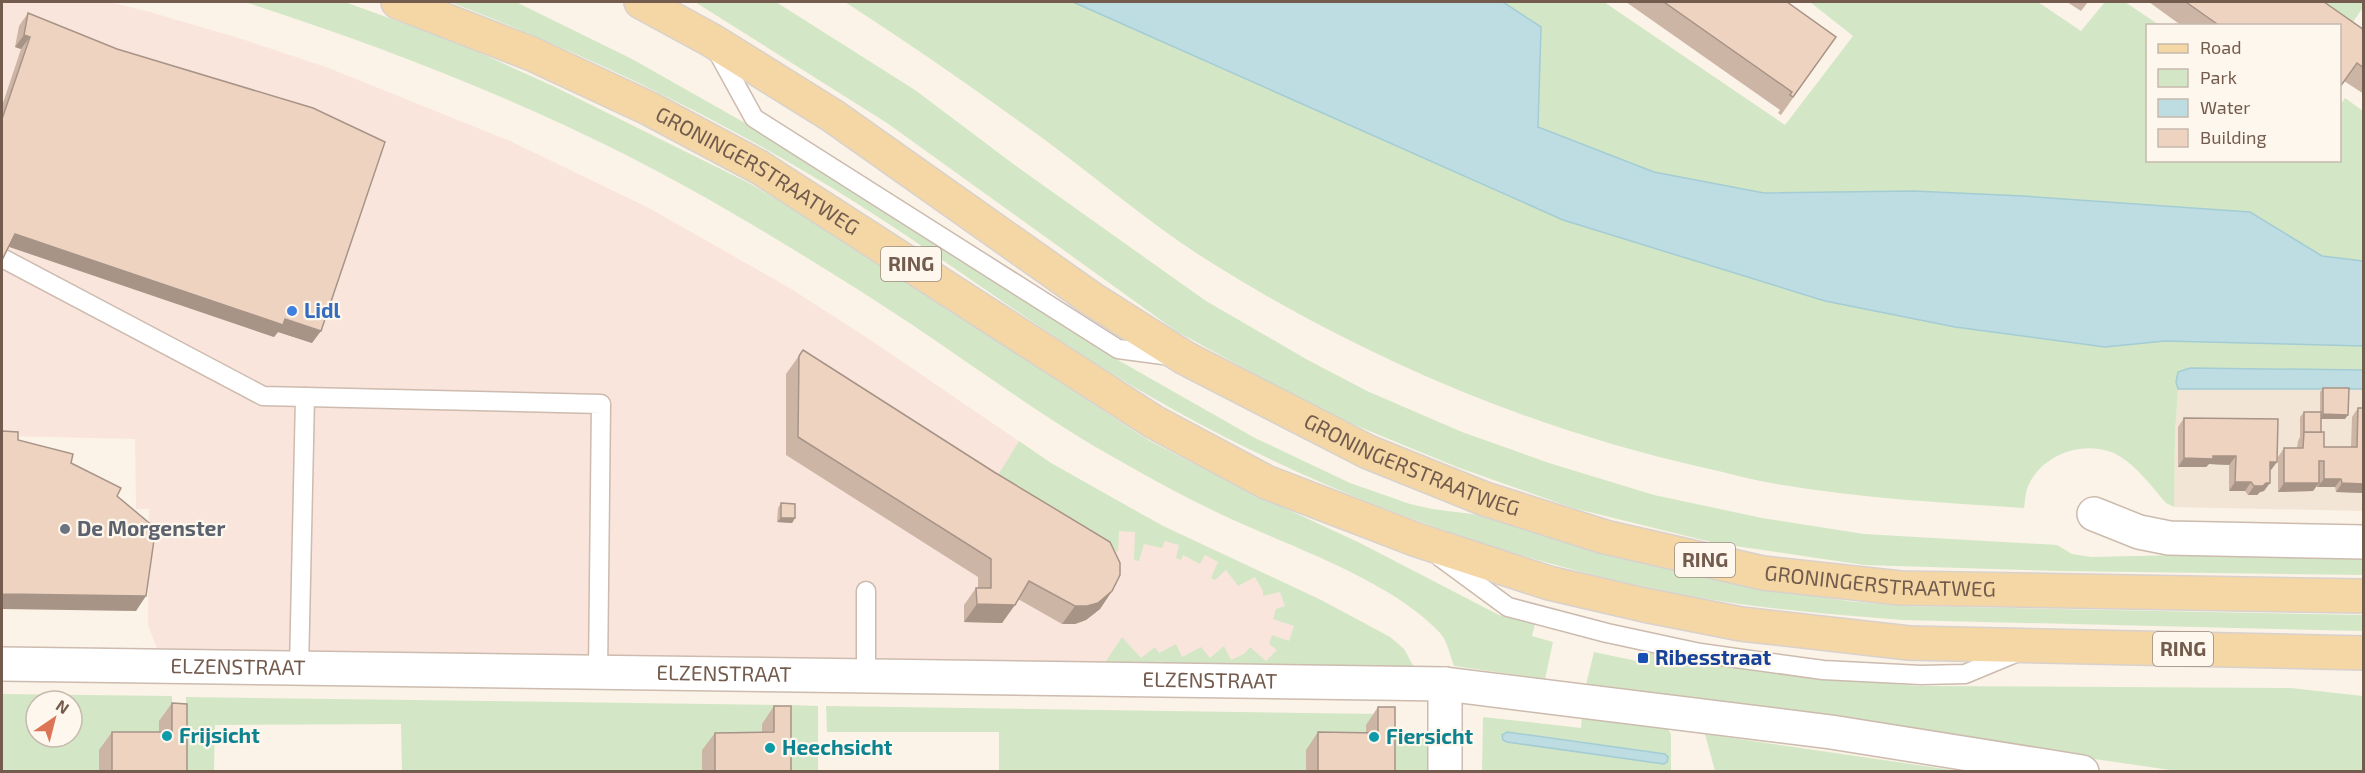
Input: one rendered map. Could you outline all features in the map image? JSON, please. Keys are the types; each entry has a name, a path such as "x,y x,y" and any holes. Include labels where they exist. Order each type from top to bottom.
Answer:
{"main road":[{"name":"GRONINGERSTRAATWEG","path":"398,2 532,54 650,108 759,166 1154,423 1266,482 1417,540 1549,583 1742,624 1909,643 2354,656"},
{"name":"GRONINGERSTRAATWEG","path":"641,2 711,40 833,116 1092,299 1185,358 1255,396 1368,452 1485,499 1605,537 1762,573 1900,588 2364,596"}],"street":[{"path":"2094,514 2139,532 2169,538 2364,542"},
{"name":"ELZENSTRAAT","path":"2,664 1445,684"},
{"path":"1445,771 1445,684 1831,732 2082,771"}],"lane":[{"name":"GRONINGERSTRAATWEG","path":"711,40 754,118 1118,349 1185,358"},
{"path":"2,258 263,396 601,404 598,673"},
{"path":"298,669 305,397"},
{"path":"866,591 866,677"}],"shaded area":[{"path":"2,2 109,2 150,12 326,67 510,141 649,208 788,287 869,339 1051,463 1096,489 1163,526 1321,600 1390,637 1404,649 1415,669 158,651 148,625 149,509 136,509 135,439 2,436"},
{"path":"2178,389 2363,389 2363,511 2174,507"}],"green space":[{"path":"245,2 345,2 458,43 553,86 749,183 844,240 1148,440 1239,487 1358,542 1499,615 1535,624 1532,636 1553,642 1545,679 1454,666 1441,634 1399,599 1319,557 1210,509 1122,462 1041,413 826,269 681,184 621,152 560,123 435,70"},
{"path":"450,2 516,2 632,59 754,128 1111,356 1255,438 1350,483 1410,504 1480,515 1601,552 1847,601 1904,606 2363,615 2363,631 1903,620 1825,614 1696,597 1629,583 1562,567 1428,525 1298,472 1176,411 1093,362 853,201 706,117 554,44"},
{"path":"695,2 776,2 915,90 1016,166 1206,301 1306,359 1367,391 1462,432 1549,463 1654,495 1762,518 1864,534 2057,545 2072,554 2091,557 2181,555 2363,557 2363,575 2059,571 1864,565 1715,543 1573,508 1457,467 1328,414 1176,331 887,123"},
{"path":"845,2 1073,2 1563,220 1825,301 1955,327 2105,347 2165,341 2363,346 2363,370 2190,368 2178,372 2174,507 2166,503 2128,462 2108,451 2095,448 2067,452 2043,466 2033,476 2027,489 2024,508 1838,493 1767,482 1705,468 1576,433 1513,411 1451,387 1331,331 1272,299 1193,251 1020,122"},
{"path":"1503,2 1604,2 1785,125 1853,36 1810,2 2038,2 2081,31 2105,2 2125,2 2158,24 2146,24 2146,162 2341,162 2341,104 2345,98 2363,111 2363,261 2322,256 2250,212 2023,196 1914,191 1764,193 1654,172 1538,127 1541,27"},
{"path":"2318,2 2363,2 2363,7 2351,25"},
{"path":"1019,441 1051,463 1163,526 1321,600 1390,637 1404,649 1415,669 1104,664 1122,637 1141,658 1155,647 1159,653 1176,644 1182,657 1201,647 1210,658 1224,646 1231,660 1244,654 1250,647 1266,661 1277,650 1269,644 1272,635 1289,641 1294,626 1273,619 1276,609 1285,606 1280,592 1263,596 1263,591 1255,577 1238,586 1226,570 1215,580 1211,578 1218,562 1205,555 1200,564 1183,555 1181,560 1176,558 1179,545 1165,541 1162,548 1144,544 1139,561 1134,560 1135,532 1119,531 1118,552 995,480"},
{"path":"1594,652 1646,663 1650,652 1821,678 1919,686 2291,688 2363,696 2363,771 2177,771 1586,685"},
{"path":"2,694 24,694 24,749 84,749 84,695 172,696 173,721 159,750 99,771 2,772"},
{"path":"186,697 779,705 778,724 762,750 703,750 702,772 402,771 401,724 215,725 214,771 186,772"},
{"path":"791,705 818,706 818,770 791,770"},
{"path":"826,706 1381,714 1365,751 1306,750 1306,771 999,772 999,732 827,732"},
{"path":"1582,716 1668,729 1671,734 1671,771 1482,772 1483,717 1581,728","holes":["1507,732 1665,754 1668,757"]},
{"path":"1705,734 1959,771 1715,771"},
{"path":"1428,738 1428,771 1394,771 1394,739"}],"water":[{"path":"1073,2 1503,2 1541,27 1538,127 1654,172 1764,193 1914,191 2023,196 2250,212 2322,256 2363,261 2363,346 2165,341 2105,347 1955,327 1825,301 1563,220"},
{"path":"2190,368 2363,370 2363,389 2178,389 2176,382 2178,372"},
{"path":"1507,732 1665,754 1668,757 1664,764 1507,742 1503,740 1502,735"}],"building":[{"path":"1664,2 1787,2 1836,37 1793,97 1790,95 1792,92"},
{"path":"2186,2 2324,2 2364,30 2364,68 2357,63 2341,86 2341,24 2217,24"},
{"path":"28,13 117,49 313,108 385,142 321,331 285,319 283,325 15,234 2,260 2,119 30,37 24,35"},
{"path":"803,350 994,472 1110,542 1120,563 1120,575 1112,591 1098,603 1075,606 1029,581 1015,605 977,604 976,588 991,588 991,559 798,437 799,356"},
{"path":"2323,388 2349,388 2348,415 2323,414"},
{"path":"2358,408 2364,408 2364,484 2342,483 2341,479 2324,479 2324,461 2319,461 2319,483 2284,483 2284,448 2303,448 2304,432 2324,432 2324,447 2357,447"},
{"path":"2304,412 2321,412 2321,432 2304,432"},
{"path":"2184,418 2278,419 2277,462 2270,462 2270,483 2254,486 2251,482 2235,482 2236,456 2213,456 2213,459 2184,458"},
{"name":"De Morgenster","path":"2,431 18,432 18,440 73,454 71,463 121,488 117,496 160,532 154,540 146,596 2,594"},
{"path":"781,503 795,504 795,518 781,518"},
{"path":"172,703 187,704 187,771 112,771 112,732 172,732"},
{"path":"774,706 791,706 791,771 715,771 715,733 774,732"},
{"path":"1378,707 1395,707 1395,771 1318,771 1318,732 1378,733"}],"place":[{"name":"Lidl","path":"292,311"},
{"name":"De Morgenster","path":"65,529"},
{"name":"Ribesstraat","path":"1643,658"},
{"name":"Frijsicht","path":"167,736"},
{"name":"Fiersicht","path":"1374,737"},
{"name":"Heechsicht","path":"770,748"}]}
